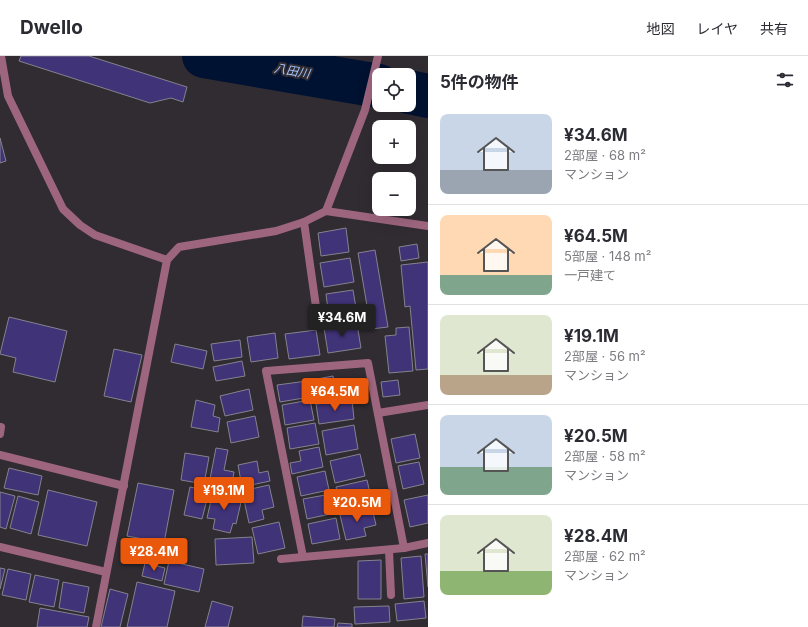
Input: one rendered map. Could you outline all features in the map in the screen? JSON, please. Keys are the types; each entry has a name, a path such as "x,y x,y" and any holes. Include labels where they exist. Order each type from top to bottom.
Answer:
{"street":[{"path":"0,56 8,96 63,209 80,225 95,235 167,260"},
{"path":"326,210 365,110 378,59"},
{"path":"96,627 167,260 179,247 276,231 304,222 326,210 428,226"},
{"path":"304,222 318,321"},
{"path":"303,557 266,371 368,363 404,548"},
{"path":"378,413 428,405"},
{"path":"0,455 124,486"},
{"path":"281,560 389,550 428,543"},
{"path":"0,547 106,572"},
{"path":"389,550 391,595"}],"building":[{"path":"21,56 89,56 187,87 183,102 171,98 150,103 19,61"},
{"path":"0,138 6,161 0,163"},
{"path":"346,228 349,252 321,256 318,233"},
{"path":"417,244 419,258 401,261 399,247"},
{"path":"375,250 388,327 371,329 358,253"},
{"path":"350,258 354,282 324,287 320,263"},
{"path":"428,262 428,369 416,370 410,306 405,307 401,265"},
{"path":"353,290 357,314 329,318 326,294"},
{"path":"9,317 67,331 55,382 13,372 16,358 0,354"},
{"path":"357,324 361,348 328,353 324,328"},
{"path":"409,327 413,371 389,373 385,336 396,335 396,328"},
{"path":"316,330 320,355 289,359 285,334"},
{"path":"275,333 278,358 251,362 247,337"},
{"path":"240,340 242,357 214,361 211,344"},
{"path":"175,344 207,351 203,369 171,362"},
{"path":"114,349 142,355 131,402 104,396"},
{"path":"242,361 245,376 216,381 213,367"},
{"path":"333,376 335,385 350,382 352,394 316,401 312,380"},
{"path":"398,380 400,395 383,397 381,382"},
{"path":"307,381 310,397 280,402 277,385"},
{"path":"249,389 253,410 225,416 220,396"},
{"path":"196,400 215,405 213,416 220,418 218,432 191,427"},
{"path":"310,400 314,420 285,425 282,405"},
{"path":"352,400 354,419 319,424 316,404"},
{"path":"255,416 259,437 231,443 227,422"},
{"path":"315,423 319,444 290,449 287,428"},
{"path":"354,425 358,449 326,455 322,431"},
{"path":"415,434 420,458 396,463 391,439"},
{"path":"319,447 323,467 292,474 290,463 301,461 299,451"},
{"path":"216,448 228,450 224,470 234,472 231,489 209,484"},
{"path":"185,453 209,457 204,484 181,480"},
{"path":"360,454 365,476 335,483 330,461"},
{"path":"257,461 259,473 268,471 270,481 242,487 238,465"},
{"path":"419,462 424,484 403,489 398,466"},
{"path":"9,468 42,476 38,495 4,488"},
{"path":"325,471 329,490 301,496 297,477"},
{"path":"367,480 372,502 341,509 336,487"},
{"path":"138,483 174,490 164,543 127,536"},
{"path":"269,485 274,507 262,510 264,519 249,523 242,491"},
{"path":"190,487 209,491 202,519 184,515"},
{"path":"48,490 97,502 87,546 38,535"},
{"path":"0,492 15,496 6,529 0,527"},
{"path":"213,492 242,498 236,524 233,523 230,533 213,529 215,519 207,518"},
{"path":"331,494 335,513 307,519 303,499"},
{"path":"428,495 428,523 410,527 404,500"},
{"path":"18,496 39,502 31,534 10,528"},
{"path":"372,508 376,525 364,528 366,536 346,540 340,515"},
{"path":"336,518 340,539 312,544 308,524"},
{"path":"279,522 285,548 258,554 252,528"},
{"path":"252,537 254,563 216,565 215,539"},
{"path":"425,554 428,554 428,587"},
{"path":"421,556 424,597 404,599 401,558"},
{"path":"381,560 381,599 358,599 358,561"},
{"path":"169,561 204,569 199,592 164,584"},
{"path":"145,563 165,568 162,581 142,576"},
{"path":"0,568 5,569 0,589"},
{"path":"8,569 31,574 26,600 2,595"},
{"path":"35,575 59,580 54,607 29,602"},
{"path":"63,582 89,587 84,613 59,608"},
{"path":"137,582 175,591 167,627 127,627"},
{"path":"110,589 128,594 120,627 101,627"},
{"path":"212,601 233,607 228,627 205,627"},
{"path":"424,601 426,618 397,621 395,604"},
{"path":"389,606 390,622 355,624 354,607"},
{"path":"40,608 89,617 87,627 37,627"},
{"path":"303,616 335,619 334,627 302,627"},
{"path":"338,623 352,624 352,627 337,627"}],"waterway":[{"name":"八田川","path":"204,56 372,85"},
{"name":"八田川","path":"416,93 428,96"}]}
